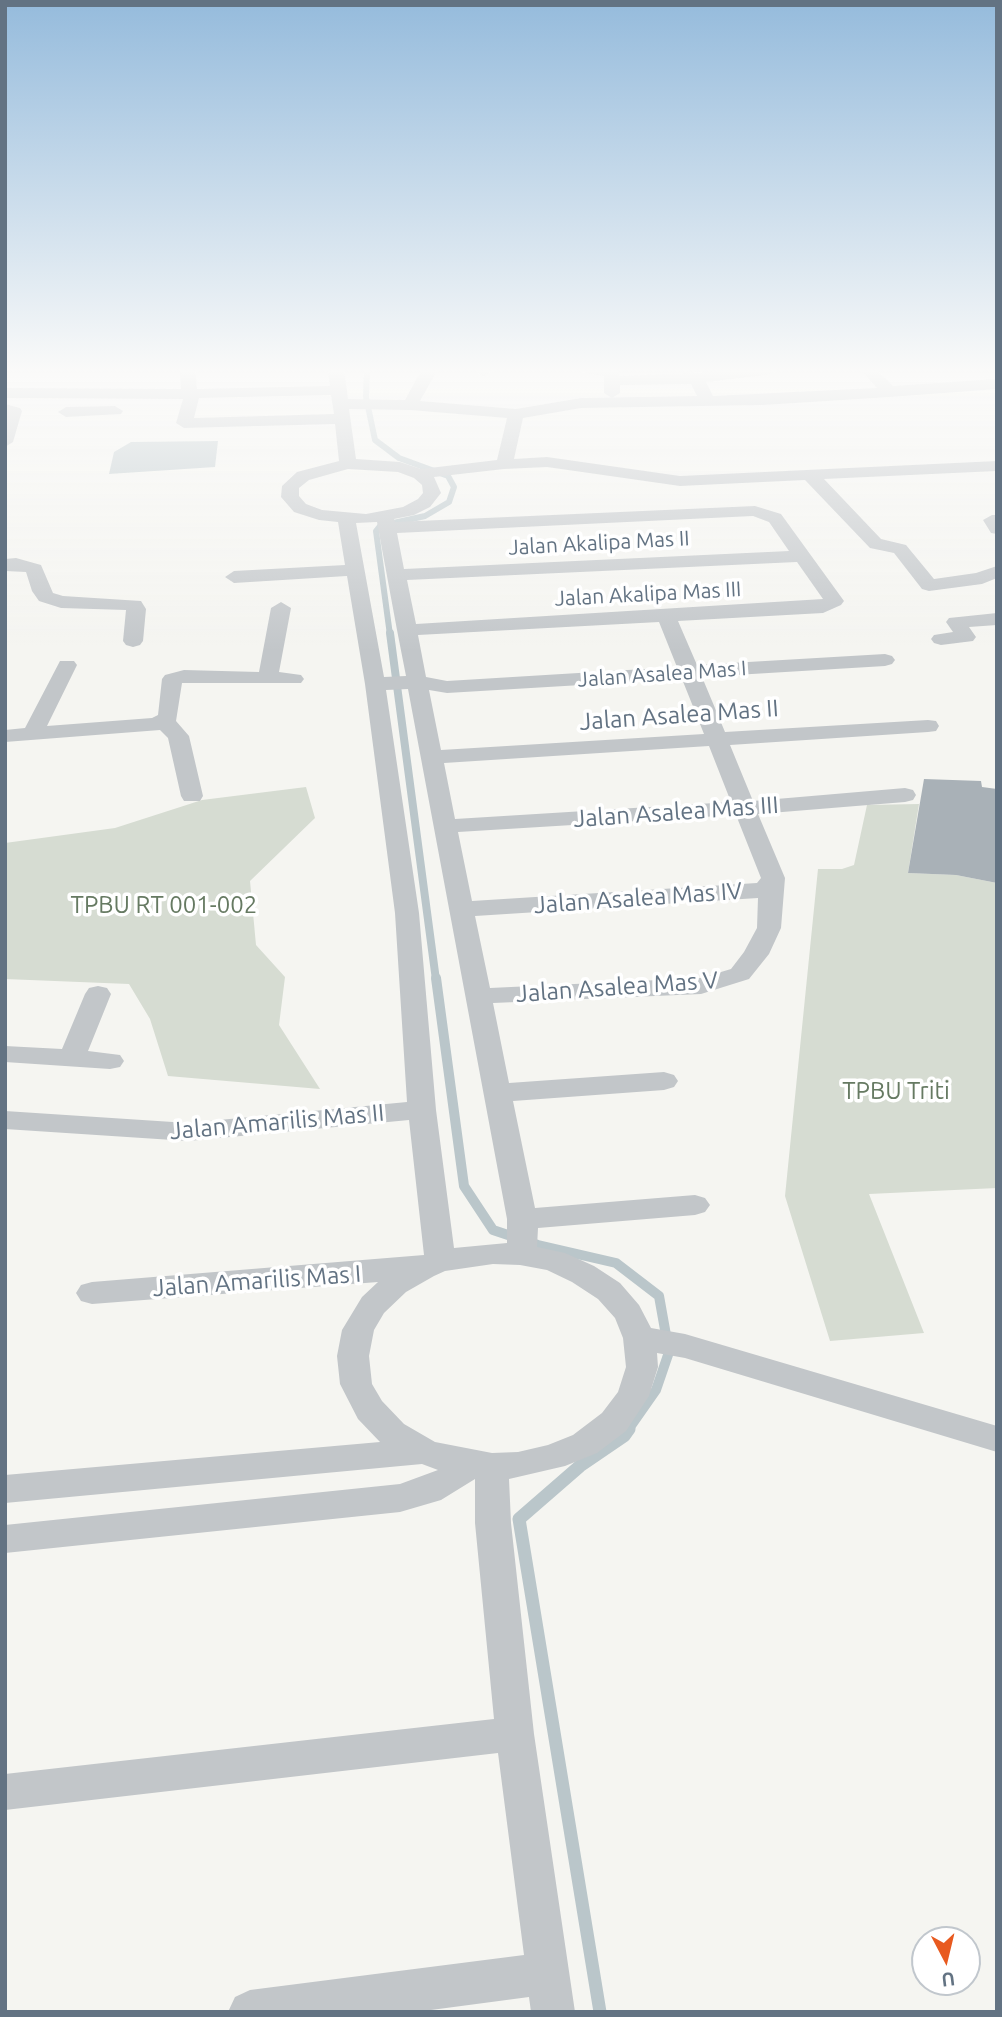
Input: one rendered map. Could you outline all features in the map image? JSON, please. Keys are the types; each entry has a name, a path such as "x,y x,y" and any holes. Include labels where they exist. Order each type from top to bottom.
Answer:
{"street":[{"path":"551,463 504,464 430,473 400,467 348,464 303,476 291,486 290,498 300,508 319,515 387,523 755,511 775,518 804,556"},
{"path":"559,463 651,479 680,481 997,466"},
{"path":"387,523 424,503 432,493 430,473"},
{"path":"810,475 876,544 900,549 929,585 965,581 997,572"},
{"path":"346,519 375,691 407,913 432,1265"},
{"path":"997,520 992,520 997,529"},
{"path":"387,523 407,630 426,688 433,757 480,996 522,1236 554,1261 583,1274 609,1291 628,1313 639,1338 642,1367 633,1396 614,1422 585,1444 553,1457 518,1465 481,1465 423,1451 392,1433 370,1410 356,1384 353,1356 358,1330 373,1305 395,1284 432,1265 522,1236 695,1206"},
{"name":"Jalan Akalipa Mas II","path":"397,575 804,556"},
{"name":"Jalan Akalipa Mas III","path":"407,630 667,617 823,607 831,604 834,601 804,556"},
{"path":"5,565 16,564 34,569 41,591 47,597 61,602 134,605 136,609 133,641"},
{"path":"234,577 354,570"},
{"path":"941,639 966,638 956,622 991,607 965,581"},
{"path":"268,678 281,608"},
{"name":"Jalan Asalea Mas IV","path":"462,909 763,890 771,885 774,878 667,617"},
{"name":"Jalan Asalea Mas I","path":"375,691 885,660"},
{"path":"33,733 67,666"},
{"path":"5,736 164,722 168,718 172,679 192,676 294,679"},
{"path":"164,722 178,736 192,796"},
{"name":"Jalan Asalea Mas II","path":"433,757 929,726"},
{"name":"Jalan Asalea Mas III","path":"446,826 745,808 905,795"},
{"name":"Jalan Asalea Mas V","path":"480,996 701,986 725,980 740,974 756,954 770,919 771,885"},
{"path":"72,1058 98,994"},
{"path":"5,1054 110,1061"},
{"path":"497,1093 664,1081"},
{"name":"Jalan Amarilis Mas II","path":"5,1120 188,1132 422,1110"},
{"name":"Jalan Amarilis Mas I","path":"92,1293 432,1265"},
{"path":"639,1338 685,1346 997,1439"},
{"path":"5,1489 423,1451"},
{"path":"5,1539 400,1499 481,1465"},
{"path":"250,2012 551,1993 515,1734 493,1522 481,1465"},
{"path":"5,1792 515,1734"}],"green space":[{"name":"TPBU RT 001-002","path":"306,787 315,818 250,881 256,945 285,977 279,1025 320,1089 168,1076 150,1019 129,984 5,979 5,843 115,828 202,800"},
{"name":"TPBU Triti","path":"919,804 908,873 956,875 997,883 997,1188 869,1194 924,1333 830,1341 785,1196 818,869 842,869 854,865 867,805"}],"shaded area":[{"path":"111,463 215,463 215,467 109,474"}],"building":[{"path":"924,779 981,781 982,787 997,789 997,883 956,875 908,873"}],"waterway":[{"path":"390,635 376,531 380,526 425,516 449,502 454,487 448,476 413,463"},
{"path":"390,633 436,980"},
{"path":"436,978 464,1186 493,1230 538,1245 616,1263 659,1296 669,1352 656,1390 628,1430"},
{"path":"600,2012 519,1519 580,1466 624,1436 629,1429"}]}
